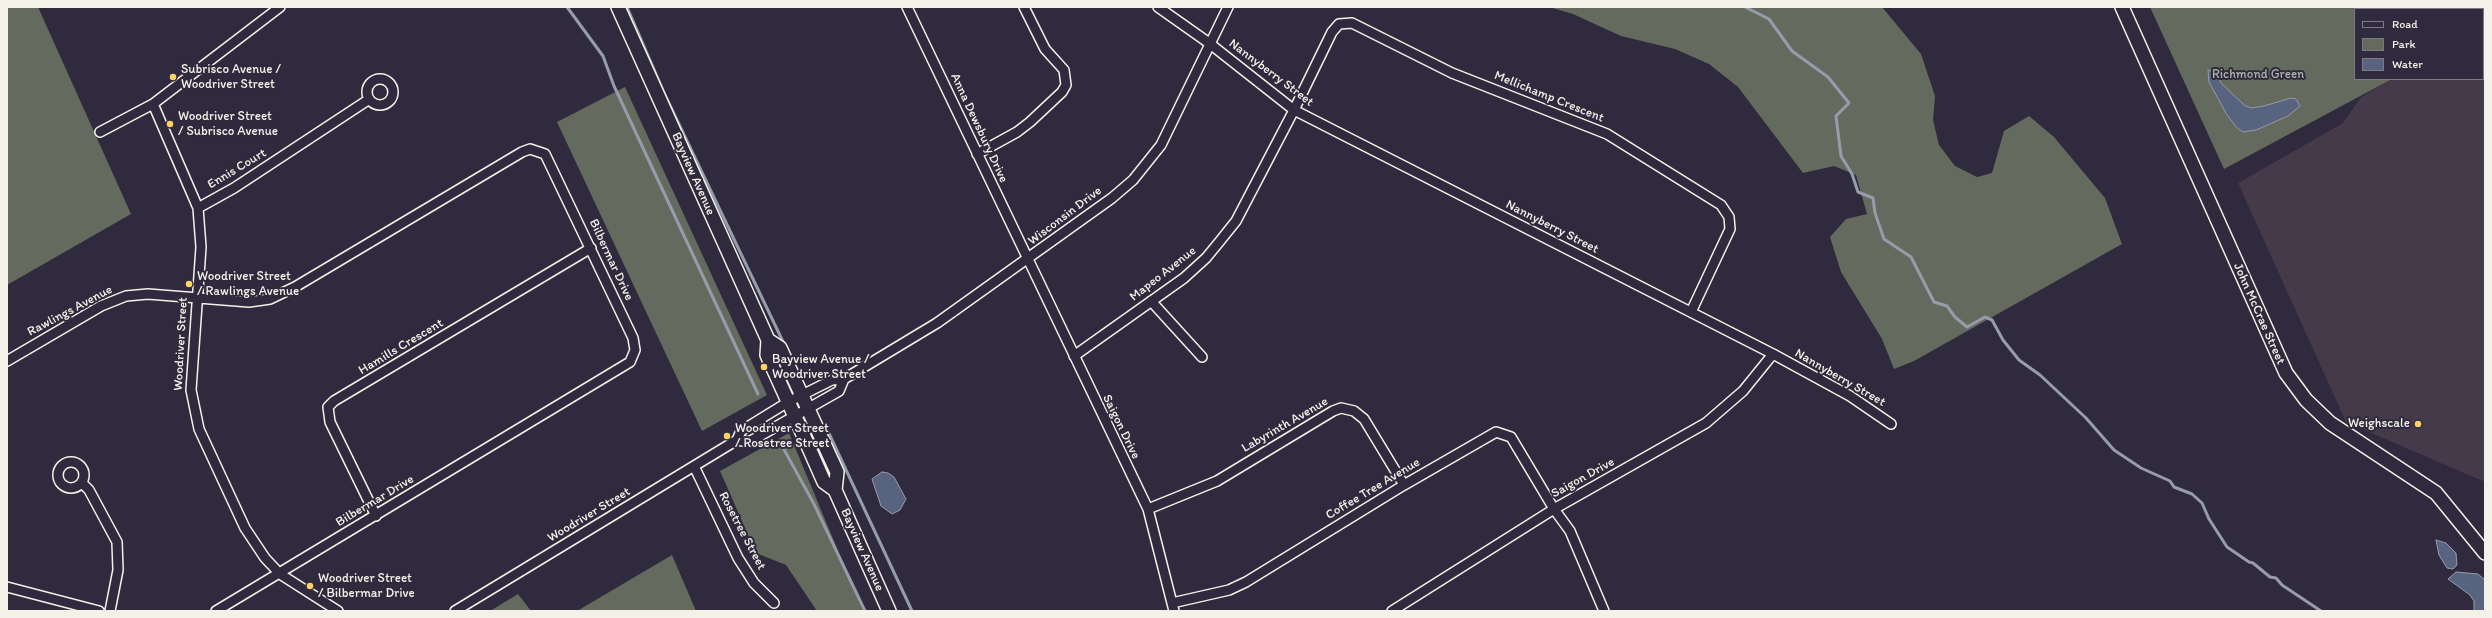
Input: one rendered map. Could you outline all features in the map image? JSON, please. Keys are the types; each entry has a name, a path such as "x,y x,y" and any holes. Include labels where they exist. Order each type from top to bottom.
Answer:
{"main road":[{"name":"Bayview Avenue","path":"618,7 768,340 767,355 788,402 824,482 835,490 889,611"},
{"name":"John McCrae Street","path":"2122,7 2286,373 2306,400 2330,423 2436,493 2485,553"},
{"name":"Bayview Avenue","path":"768,340 780,348 837,472 835,490"}],"street":[{"path":"100,132 152,104 280,7"},
{"name":"Anna Dewsbury Drive","path":"907,7 1028,260"},
{"path":"976,154 1017,132 1062,92 1066,85 1064,70 1045,49 1024,7"},
{"name":"Nannyberry Street","path":"1158,7 1209,43 1294,110 1773,354 1850,396 1891,424"},
{"name":"Wisconsin Drive","path":"801,395 832,380 844,379 937,323 1028,260 1112,198 1146,165 1165,138 1209,43 1228,7"},
{"name":"Mellichamp Crescent","path":"1294,110 1332,32 1339,24 1352,23 1452,73 1607,134 1719,204 1728,213 1730,229 1691,312"},
{"name":"Ennis Court","path":"198,208 234,188 368,100"},
{"name":"Woodriver Street","path":"152,104 198,208 201,247 191,390 199,429 250,537 280,574 338,611"},
{"name":"Mapeo Avenue","path":"1074,356 1184,278 1206,258 1236,221 1294,110"},
{"name":"Bilbermar Drive","path":"197,298 249,302 270,299 282,294 530,148 545,154 549,160 633,338 635,350 630,362 280,574 216,611"},
{"name":"Hamills Crescent","path":"376,516 330,422 328,407 334,401 591,248"},
{"name":"Saigon Drive","path":"1028,260 1148,509 1173,607"},
{"name":"Rawlings Avenue","path":"7,361 101,306 126,296 148,294 197,298"},
{"path":"1151,301 1202,357"},
{"name":"Saigon Drive","path":"1392,611 1554,509 1706,423 1743,391 1773,354"},
{"name":"Wisconsin Drive","path":"795,416 839,392 844,379"},
{"name":"Woodriver Street","path":"455,611 737,440 741,431 801,395"},
{"name":"Labyrinth Avenue","path":"1148,509 1224,477 1333,411 1341,408 1354,411 1364,419 1404,485"},
{"name":"Woodriver Street","path":"737,440 749,442 795,416"},
{"name":"Coffee Tree Avenue","path":"1173,607 1229,590 1246,582 1404,485 1496,432 1511,437 1554,509 1570,531 1604,611"},
{"name":"Rosetree Street","path":"694,466 738,558 754,583 774,603"},
{"path":"82,483 89,490 117,542 118,570 110,611"},
{"path":"7,587 99,611"}],"shaded area":[{"path":"2484,26 2485,482 2346,422 2238,183 2343,123 2361,97 2390,80 2484,80"}],"green space":[{"path":"7,7 38,7 131,214 7,285"},
{"path":"1549,7 1882,7 1921,54 1935,96 1933,120 1939,145 1955,166 1977,177 1992,173 2004,131 2029,116 2054,137 2105,198 2122,244 1914,361 1894,369 1882,339 1841,272 1830,237 1846,219 1867,214 1856,175 1834,166 1803,173 1738,87 1709,64 1675,49 1621,36 1573,14"},
{"name":"Richmond Green","path":"2150,7 2485,7 2484,26 2484,8 2354,8 2354,80 2390,80 2224,169"},
{"path":"625,87 767,395 702,431 557,122"},
{"path":"789,433 863,611 817,611 786,565 756,553 720,471"},
{"path":"672,555 696,611 577,611"},
{"path":"518,594 531,611 490,611"}],"water":[{"path":"2208,70 2217,73 2221,83 2244,105 2251,108 2264,106 2291,98 2296,99 2300,106 2288,116 2256,130 2243,132 2237,128 2227,115 2209,82"},
{"path":"882,472 888,473 894,477 906,499 900,510 892,514 881,506 872,479"},
{"path":"2436,540 2446,543 2456,553 2457,565 2453,569 2447,568 2439,555"},
{"path":"2456,572 2478,574 2485,580 2485,611 2474,611 2474,601 2470,595 2448,579"}],"waterway":[{"path":"567,7 603,56 614,86 758,394"},
{"path":"627,7 665,95 786,348"},
{"path":"1745,7 1769,19 1792,51 1828,77 1849,103 1836,116 1841,156 1852,174 1858,192 1873,198 1875,213 1884,239 1911,257 1934,302 1947,306 1955,317 1967,327 1985,317 1992,320 2003,340 2019,360 2040,375 2086,418 2114,450 2141,468 2170,481 2174,487 2192,494 2202,503 2209,519 2227,547 2249,562 2253,563 2270,577 2276,578 2282,585 2321,611"},
{"path":"826,427 912,611"},
{"path":"781,444 814,504 865,611"}],"place":[{"name":"Subrisco Avenue / Woodriver Street","path":"173,77"},
{"name":"Woodriver Street / Subrisco Avenue","path":"170,124"},
{"name":"Woodriver Street / Rawlings Avenue","path":"189,284"},
{"name":"Bayview Avenue / Woodriver Street","path":"764,367"},
{"name":"Weighscale","path":"2418,424"},
{"name":"Woodriver Street / Rosetree Street","path":"727,436"},
{"name":"Woodriver Street / Bilbermar Drive","path":"310,586"}]}
